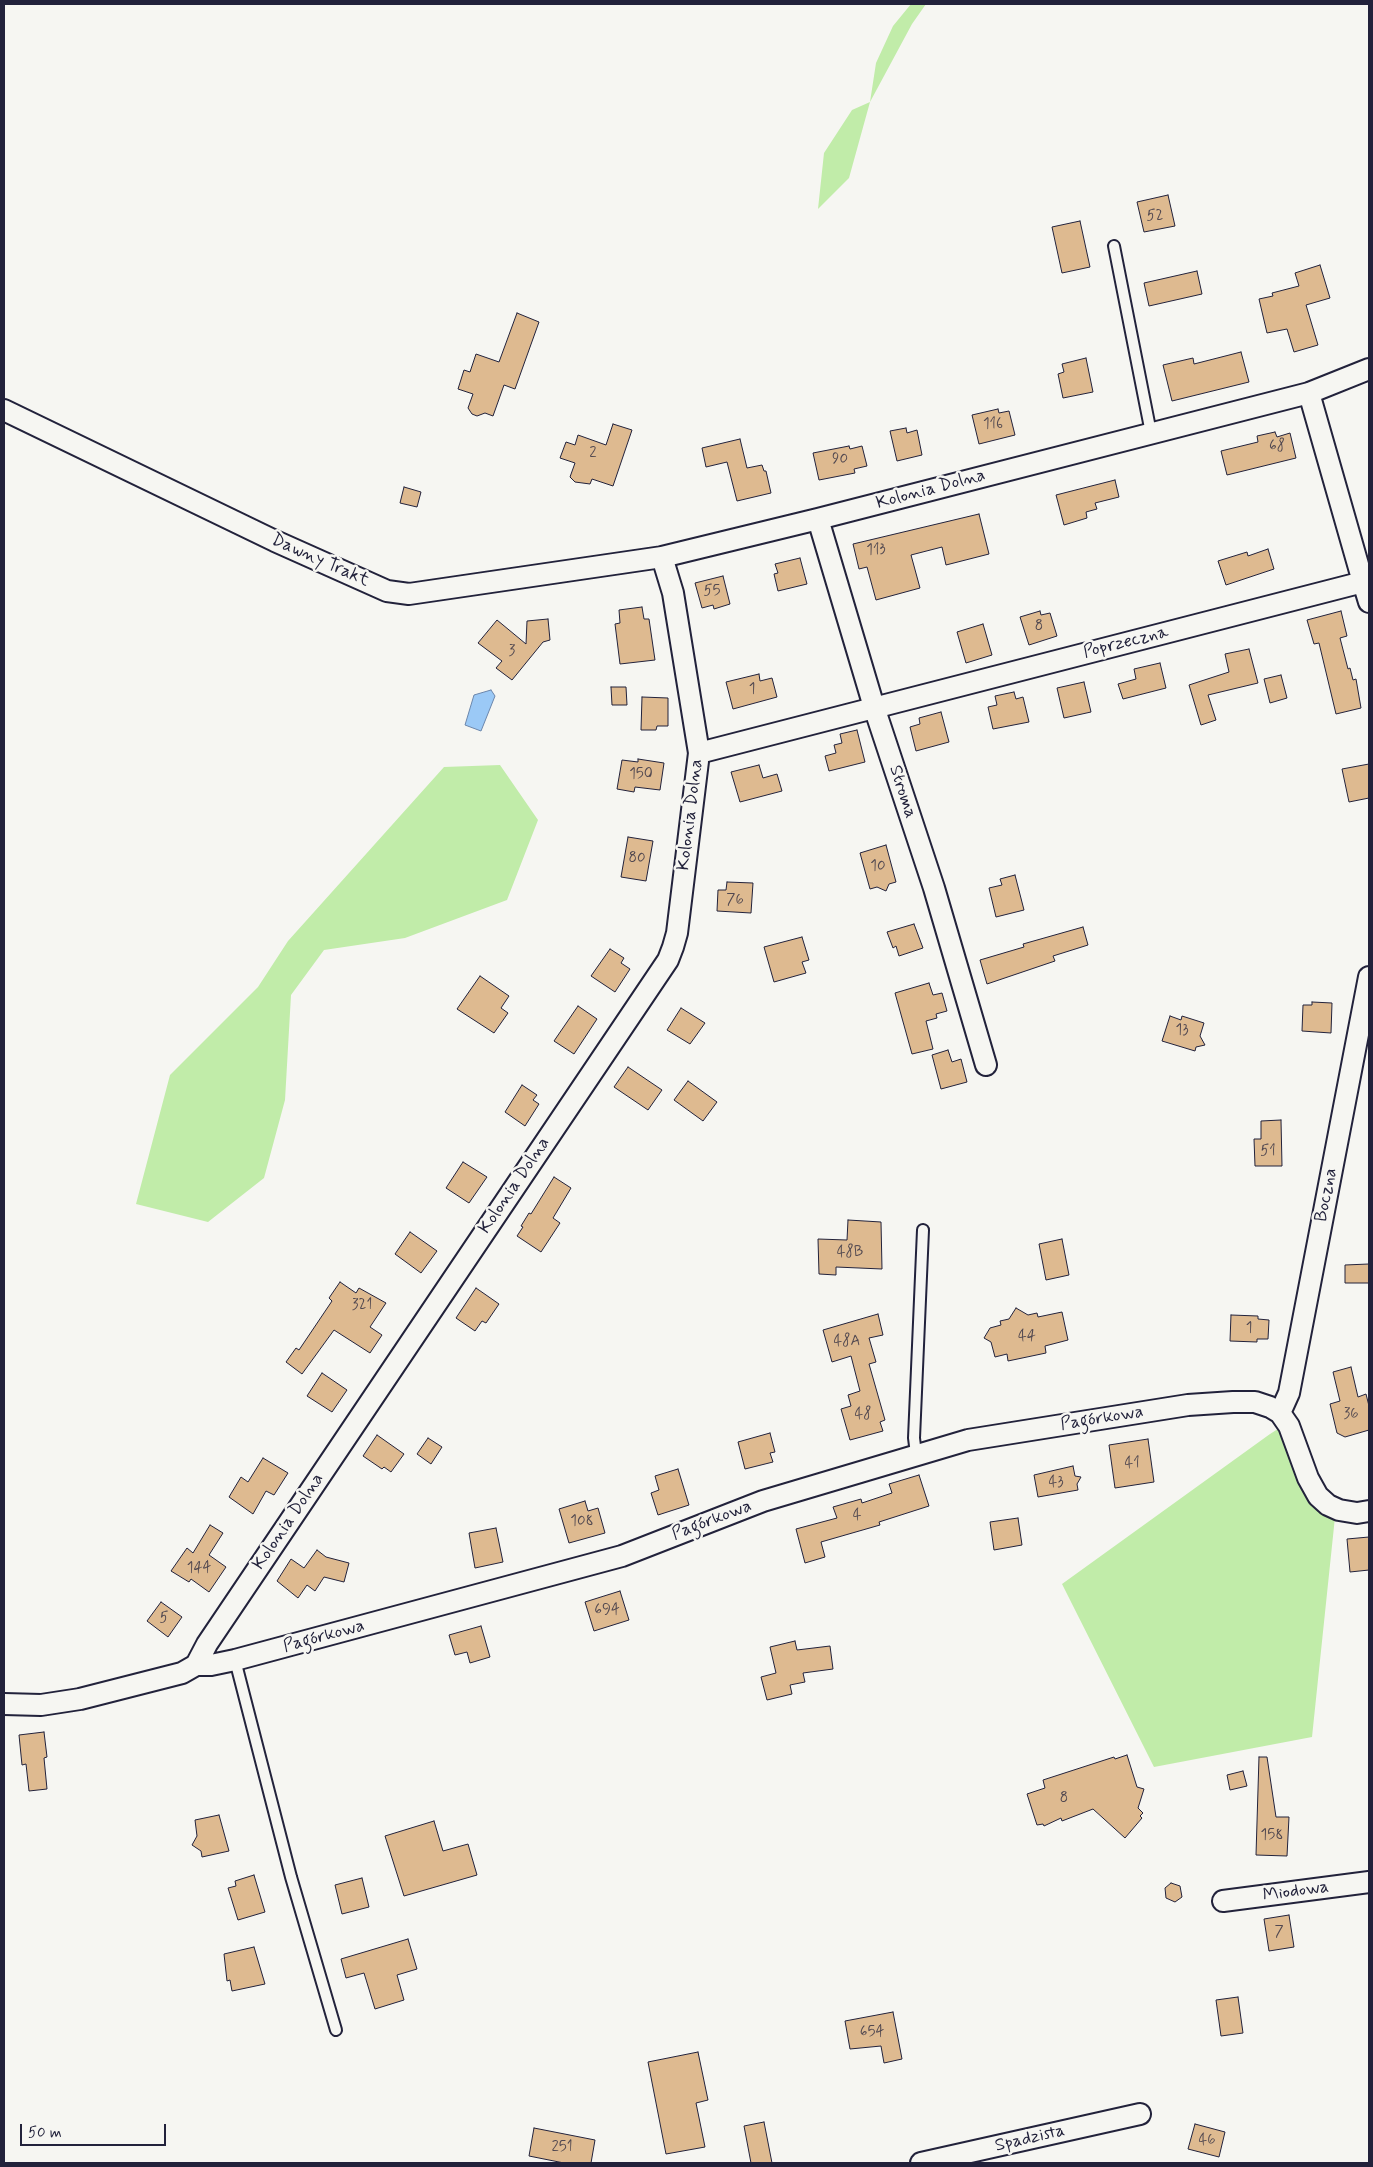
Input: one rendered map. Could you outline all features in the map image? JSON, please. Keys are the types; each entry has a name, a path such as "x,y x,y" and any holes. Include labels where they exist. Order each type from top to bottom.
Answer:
{"street":[{"name":"Kolonia Dolna","path":"196,1665 212,1636 668,960 677,933 699,753 673,593 662,557 818,520 1310,393 1369,368"},
{"path":"1310,393 1369,602"},
{"name":"Dawny Trakt","path":"4,410 266,537 387,591 409,594 662,557"},
{"name":"Stroma","path":"818,520 874,708 934,888 986,1065"},
{"name":"Poprzeczna","path":"699,753 1363,582"},
{"name":"Boczna","path":"1280,1413 1289,1393 1369,977"},
{"name":"Pagórkowa","path":"4,1704 41,1705 80,1699 182,1673 196,1665 211,1665 235,1660 622,1556 763,1501 968,1440 1188,1405 1255,1402 1280,1413"},
{"path":"1280,1413 1289,1426 1308,1478 1318,1496 1328,1505 1340,1510 1357,1513 1369,1511"},
{"name":"Miodowa","path":"1223,1902 1369,1882"},
{"name":"Spadzista","path":"921,2163 1140,2114"}],"lane":[{"path":"1114,246 1151,433"},
{"path":"916,1454 914,1438 924,1230"},
{"path":"235,1660 291,1878 336,2030"}],"green space":[{"path":"911,4 926,4 912,24 870,102 876,63 893,26"},
{"path":"870,102 849,178 818,209 824,153 852,110"},
{"path":"500,765 538,820 507,900 405,938 324,950 291,995 285,1100 264,1178 208,1222 136,1204 170,1075 258,987 288,941 444,767"},
{"path":"1281,1427 1335,1517 1312,1737 1154,1767 1062,1584"}],"water":[{"path":"491,690 495,696 481,731 465,725 474,695"}],"building":[{"path":"1168,195 1175,226 1144,232 1137,202"},
{"path":"1080,221 1090,267 1062,273 1052,227"},
{"path":"1320,265 1330,298 1306,305 1318,345 1294,352 1287,329 1267,333 1259,299 1273,296 1272,293 1299,286 1295,273"},
{"path":"1197,271 1202,294 1149,306 1144,283"},
{"path":"517,313 539,322 515,389 504,385 493,416 485,413 477,416 472,414 468,408 473,394 458,389 464,370 470,372 476,354 499,362"},
{"path":"1241,352 1249,382 1172,401 1163,365 1193,358 1194,364"},
{"path":"1086,358 1093,392 1063,398 1058,374 1064,372 1062,364"},
{"path":"998,409 999,413 1009,411 1015,435 979,444 972,415"},
{"path":"613,424 632,430 613,486 592,479 590,484 575,482 570,477 575,463 560,458 566,442 575,445 578,435 606,445"},
{"path":"906,428 907,433 917,430 922,455 897,461 890,431"},
{"path":"1275,432 1277,437 1290,433 1296,458 1227,475 1221,451 1258,442 1257,436"},
{"path":"740,439 747,468 762,465 764,471 766,471 771,493 737,501 727,462 706,467 702,448"},
{"path":"849,446 850,449 862,446 867,466 854,469 855,473 819,480 813,453"},
{"path":"1115,480 1119,497 1095,503 1097,509 1086,512 1087,518 1064,525 1056,495"},
{"path":"404,487 421,492 417,507 400,503"},
{"path":"979,514 989,554 946,565 942,547 911,555 920,588 876,600 867,567 859,569 853,544"},
{"path":"1268,549 1274,569 1226,585 1218,561 1247,552 1248,556"},
{"path":"800,558 807,584 778,591 774,574 778,573 775,564"},
{"path":"723,576 730,604 714,609 713,605 702,608 695,583"},
{"path":"642,607 644,619 649,619 655,660 620,664 615,624 620,623 619,610"},
{"path":"1040,611 1041,615 1050,613 1057,636 1029,645 1020,617"},
{"path":"1341,611 1347,636 1340,638 1348,669 1350,668 1353,680 1356,679 1361,708 1336,714 1319,643 1314,644 1307,620"},
{"path":"548,619 550,640 543,642 512,680 496,668 502,661 478,643 497,620 526,644 527,621"},
{"path":"983,624 992,655 966,663 957,632"},
{"path":"1249,649 1258,683 1208,695 1216,720 1201,725 1189,685 1229,672 1225,654"},
{"path":"1160,663 1166,688 1123,699 1118,684 1136,679 1134,669"},
{"path":"759,674 760,681 772,678 777,697 733,709 726,682"},
{"path":"1281,675 1287,698 1270,703 1264,679"},
{"path":"1084,682 1091,712 1064,718 1057,688"},
{"path":"611,687 626,687 627,705 612,705"},
{"path":"1014,692 1016,699 1023,697 1029,722 993,729 988,707 997,705 995,696"},
{"path":"642,697 668,698 668,726 657,726 656,730 641,730"},
{"path":"941,712 949,742 916,751 910,727 920,724 919,718"},
{"path":"857,730 865,762 829,771 825,756 836,753 834,745 842,743 840,734"},
{"path":"638,759 664,763 660,790 635,787 634,792 617,789 622,760 638,762"},
{"path":"1369,764 1369,798 1349,802 1342,769"},
{"path":"759,765 763,778 777,774 782,791 740,802 731,772"},
{"path":"628,837 653,841 646,881 621,877"},
{"path":"886,845 896,882 889,884 886,891 877,887 870,889 860,853"},
{"path":"1015,875 1024,910 996,917 989,888 1002,885 1000,879"},
{"path":"727,882 753,883 751,913 717,911 718,890 726,890"},
{"path":"914,924 923,948 899,956 896,946 893,948 887,932"},
{"path":"1083,927 1088,945 1053,956 1055,961 987,984 980,960 1024,947 1023,944"},
{"path":"802,937 809,960 802,962 806,973 774,982 764,947"},
{"path":"610,949 624,958 621,963 630,969 615,992 591,976"},
{"path":"480,976 509,996 501,1008 508,1013 494,1033 457,1009"},
{"path":"929,983 933,995 942,993 947,1011 936,1014 937,1018 926,1021 933,1049 912,1054 895,993"},
{"path":"1312,1002 1332,1003 1331,1033 1302,1031 1303,1005 1312,1005"},
{"path":"578,1006 597,1019 574,1054 554,1041"},
{"path":"681,1008 705,1023 690,1044 667,1030"},
{"path":"1170,1016 1181,1020 1182,1016 1204,1023 1200,1036 1205,1045 1196,1047 1195,1051 1162,1041"},
{"path":"948,1050 952,1062 961,1059 967,1082 941,1089 932,1055"},
{"path":"628,1067 662,1090 648,1110 614,1087"},
{"path":"688,1081 717,1102 703,1121 674,1100"},
{"path":"522,1085 537,1095 533,1100 539,1104 525,1126 505,1112"},
{"path":"1281,1120 1282,1166 1255,1166 1254,1139 1261,1139 1261,1121"},
{"path":"463,1162 487,1177 469,1203 446,1188"},
{"path":"554,1177 571,1188 553,1218 560,1223 541,1252 517,1236 529,1213 531,1214"},
{"path":"848,1220 881,1222 882,1269 836,1267 836,1275 819,1274 818,1239 847,1240"},
{"path":"410,1232 437,1251 421,1273 395,1254"},
{"path":"1062,1239 1069,1275 1046,1280 1039,1244"},
{"path":"1369,1264 1369,1283 1345,1283 1345,1265"},
{"path":"340,1282 356,1293 359,1288 386,1303 370,1327 382,1335 370,1353 334,1330 302,1374 286,1362 296,1348 299,1350 332,1301 329,1298"},
{"path":"476,1288 499,1304 486,1323 482,1321 475,1331 456,1318"},
{"path":"1016,1308 1028,1315 1037,1313 1038,1317 1062,1312 1068,1340 1045,1346 1046,1353 1008,1361 1007,1354 995,1357 991,1342 984,1338 990,1328 1001,1325 1000,1321 1009,1319"},
{"path":"878,1314 883,1335 869,1338 876,1362 869,1364 885,1420 880,1422 883,1431 850,1440 841,1409 851,1406 848,1395 860,1391 851,1356 832,1362 823,1330"},
{"path":"1231,1315 1258,1316 1258,1319 1269,1320 1268,1339 1257,1339 1257,1342 1230,1341"},
{"path":"1351,1367 1358,1397 1366,1394 1369,1406 1369,1430 1345,1437 1337,1433 1330,1404 1340,1401 1333,1372"},
{"path":"322,1373 347,1390 332,1412 307,1396"},
{"path":"770,1433 775,1452 770,1453 773,1462 745,1469 738,1442"},
{"path":"377,1435 404,1454 391,1472 384,1467 382,1469 363,1456"},
{"path":"428,1438 442,1447 431,1464 417,1454"},
{"path":"1148,1439 1154,1482 1115,1488 1109,1445"},
{"path":"263,1458 288,1473 274,1495 266,1491 253,1514 229,1497 241,1477 248,1482"},
{"path":"1073,1466 1075,1476 1081,1477 1077,1484 1078,1490 1038,1497 1034,1475"},
{"path":"678,1469 689,1505 658,1515 651,1493 659,1490 655,1476"},
{"path":"919,1475 929,1506 879,1522 880,1525 821,1542 825,1557 805,1563 796,1529 837,1518 833,1507 861,1499 862,1503 892,1493 889,1484"},
{"path":"585,1501 588,1511 598,1508 605,1533 569,1543 559,1509"},
{"path":"1018,1518 1022,1545 994,1550 990,1522"},
{"path":"210,1525 223,1533 209,1555 226,1567 209,1592 191,1579 189,1582 171,1571 187,1548 193,1553"},
{"path":"496,1528 503,1562 475,1568 469,1533"},
{"path":"1369,1537 1369,1570 1350,1572 1347,1539"},
{"path":"317,1550 326,1557 349,1563 344,1582 324,1577 315,1591 307,1585 298,1598 277,1581 291,1559 304,1568"},
{"path":"620,1591 629,1620 594,1631 585,1602"},
{"path":"161,1602 182,1617 168,1637 147,1621"},
{"path":"481,1626 490,1657 470,1663 467,1652 455,1655 449,1635"},
{"path":"795,1641 797,1650 830,1646 833,1669 803,1673 805,1682 790,1685 792,1694 767,1700 761,1677 776,1673 770,1647"},
{"path":"44,1732 47,1757 44,1758 47,1789 29,1791 26,1764 22,1765 19,1735"},
{"path":"1127,1755 1137,1787 1144,1789 1138,1808 1143,1813 1140,1816 1142,1818 1125,1838 1093,1809 1062,1821 1061,1818 1044,1826 1043,1824 1037,1825 1027,1794 1045,1788 1043,1780 1114,1757 1115,1759"},
{"path":"1259,1757 1267,1757 1276,1817 1289,1817 1287,1856 1256,1855"},
{"path":"1243,1771 1247,1786 1230,1790 1227,1775"},
{"path":"219,1815 229,1851 202,1857 201,1851 192,1845 197,1836 195,1820"},
{"path":"434,1821 443,1851 468,1844 477,1875 404,1896 385,1836"},
{"path":"254,1875 265,1912 238,1920 228,1888 236,1886 235,1881"},
{"path":"362,1878 369,1907 342,1914 335,1885"},
{"path":"1171,1883 1180,1886 1182,1897 1175,1902 1166,1898 1165,1888"},
{"path":"1289,1915 1294,1947 1269,1951 1264,1919"},
{"path":"408,1939 417,1969 397,1975 404,2000 375,2009 364,1973 346,1978 341,1959"},
{"path":"254,1947 265,1984 232,1991 230,1980 227,1981 224,1954"},
{"path":"1238,1997 1243,2033 1221,2036 1216,2000"},
{"path":"893,2012 902,2059 884,2063 881,2046 850,2049 845,2021"},
{"path":"698,2052 708,2100 696,2103 705,2147 666,2154 648,2062"},
{"path":"764,2122 772,2163 751,2163 744,2126"},
{"path":"1195,2124 1225,2132 1219,2157 1188,2149"},
{"path":"534,2128 595,2140 591,2163 564,2163 529,2156"}]}
